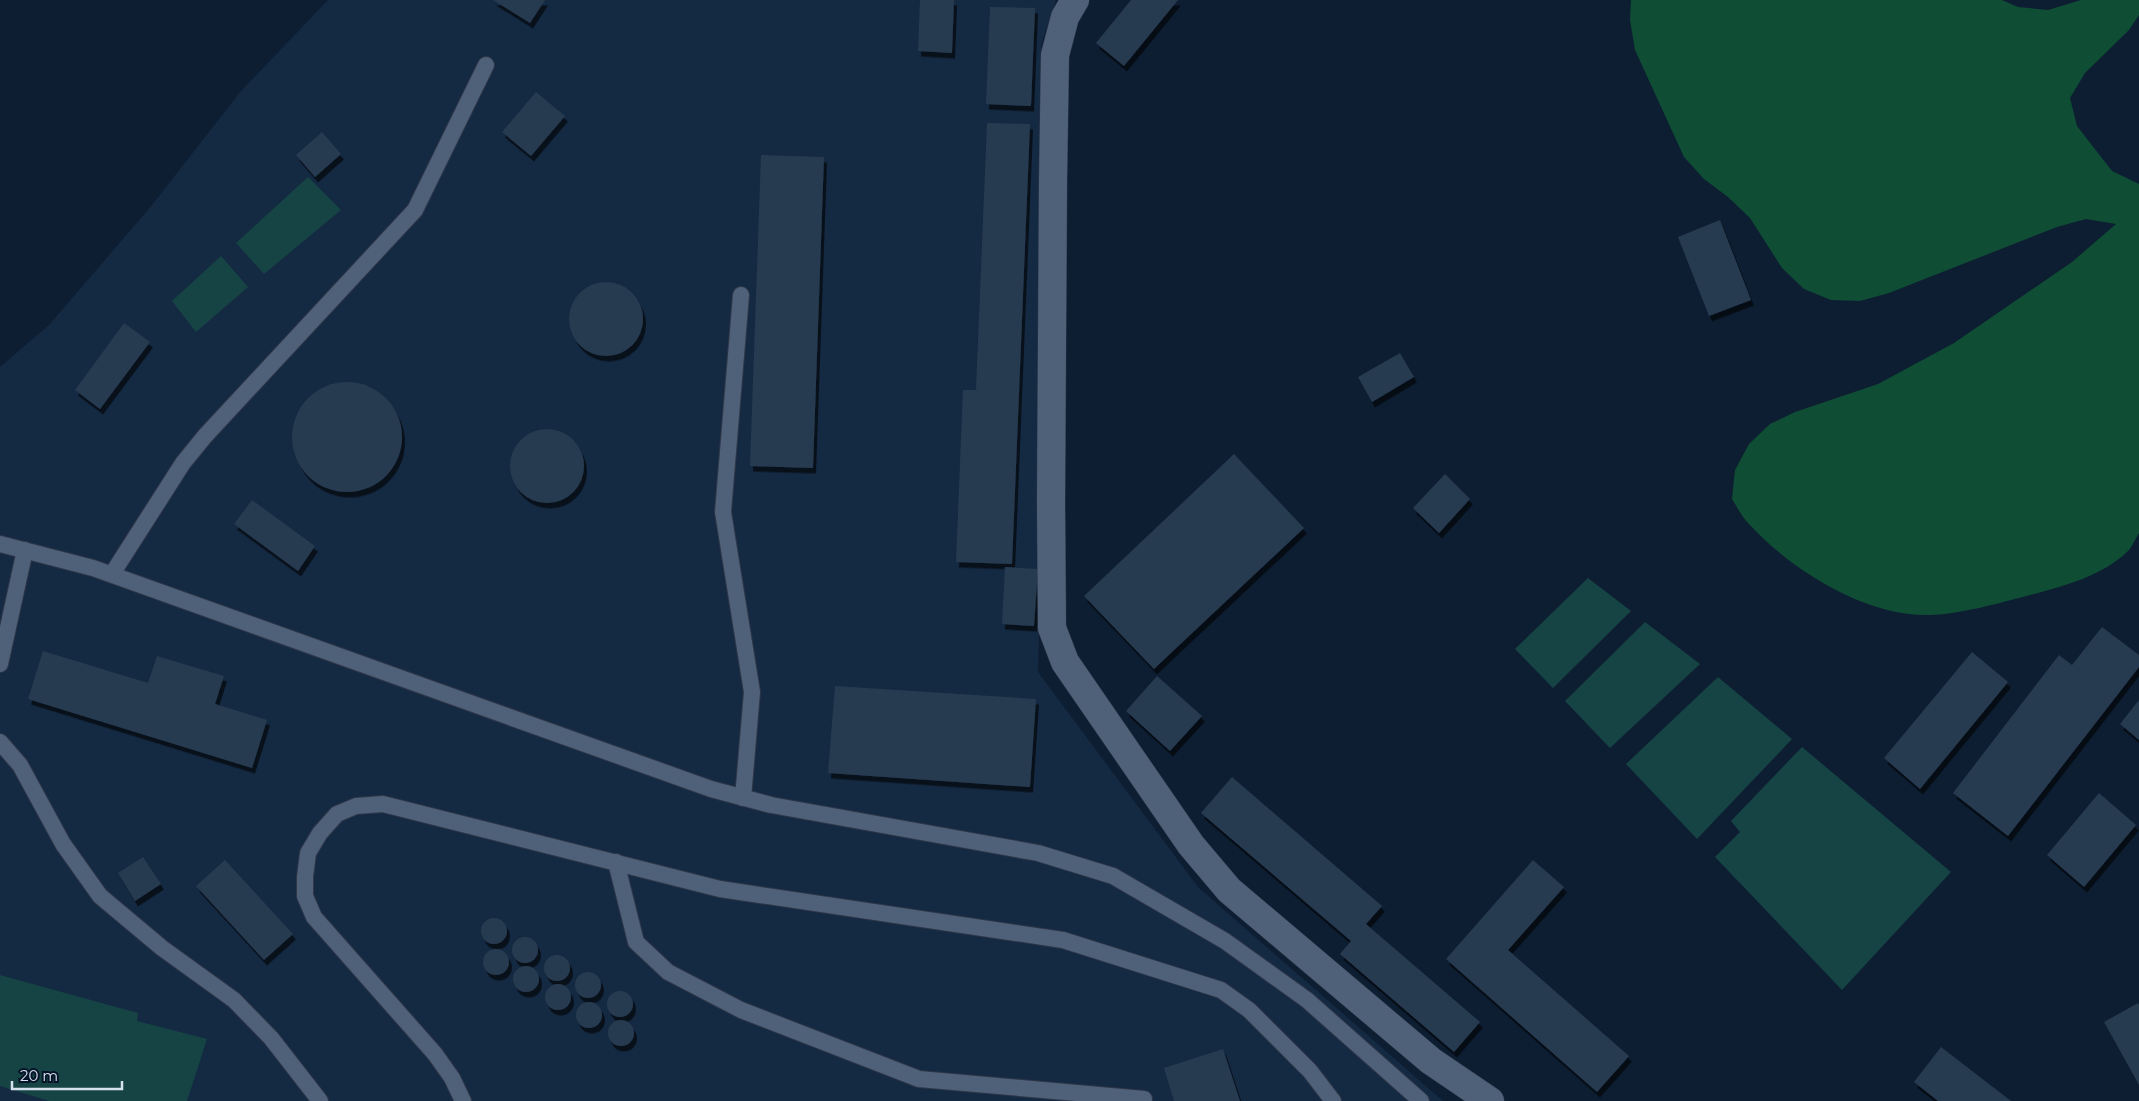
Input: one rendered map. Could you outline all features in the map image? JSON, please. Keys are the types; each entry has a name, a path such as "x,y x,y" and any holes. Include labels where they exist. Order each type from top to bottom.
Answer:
{"street":[{"path":"1074,0 1065,17 1055,55 1050,502 1052,628 1065,662 1191,845 1229,890 1431,1061 1490,1101"}],"lane":[{"path":"112,574 183,463 199,443 415,210 486,65"},
{"path":"740,295 723,512 752,692 743,798"},
{"path":"0,544 112,574 711,789 771,805 1038,853 1114,876 1225,941 1307,1000 1421,1101"},
{"path":"0,664 25,550"},
{"path":"0,742 20,765 63,844 100,896 162,948 234,1000 271,1038 320,1101"},
{"path":"463,1101 452,1078 435,1054 314,917 305,896 304,877 308,853 320,833 336,814 356,806 383,804 720,889 1063,940 1221,990 1249,1010 1310,1072 1333,1101"},
{"path":"616,862 636,942 668,972 741,1010 919,1079 1144,1098"}],"shaded area":[{"path":"328,0 1056,0 1041,45 1041,538 1038,672 1198,887 1443,1101 0,1101 0,367 49,325 152,205 241,91"},
{"path":"308,177 341,210 264,274 236,243"},
{"path":"221,256 248,287 196,332 172,301"},
{"path":"1588,578 1631,611 1553,688 1515,649"},
{"path":"1645,622 1700,664 1610,748 1565,701"},
{"path":"1718,677 1792,739 1697,839 1626,764"},
{"path":"1802,747 1951,872 1842,990 1715,857 1740,832 1731,821"},
{"path":"0,975 138,1013 137,1021 207,1039 187,1101 49,1101 0,1086"}],"green space":[{"path":"1631,0 2002,0 2018,7 2048,10 2081,0 2139,0 2139,15 2129,30 2085,73 2070,98 2077,126 2112,171 2139,184 2139,533 2127,552 2107,567 2083,579 2046,591 1955,612 1930,615 1906,614 1881,608 1831,588 1786,558 1746,521 1732,499 1735,470 1749,444 1770,424 1795,412 1878,384 1954,343 2072,262 2116,224 2086,219 2057,227 1889,293 1860,301 1831,300 1804,289 1782,268 1750,218 1728,197 1704,179 1684,157 1635,50 1630,20"}],"building":[{"path":"493,0 545,0 530,23"},
{"path":"920,0 954,0 952,53 918,51"},
{"path":"1131,0 1178,0 1124,66 1096,43"},
{"path":"990,7 1035,8 1031,106 986,104"},
{"path":"536,92 565,116 531,156 502,132"},
{"path":"987,123 1030,124 1012,564 956,562 963,390 976,390"},
{"path":"322,132 341,154 315,177 296,155"},
{"path":"761,155 824,157 813,468 750,466"},
{"path":"1720,220 1751,300 1709,316 1678,237"},
{"path":"606,282 627,288 637,298 643,319 637,340 627,350 606,356 585,350 575,340 569,319 575,298 585,288"},
{"path":"124,323 150,342 100,409 75,390"},
{"path":"1400,353 1414,377 1372,402 1358,377"},
{"path":"347,382 368,386 386,398 398,416 402,437 398,458 386,476 368,488 347,492 326,488 308,476 296,458 292,437 296,416 308,398 326,386"},
{"path":"547,429 568,435 578,445 584,466 578,487 568,497 547,503 526,497 516,487 510,466 516,445 526,435"},
{"path":"1234,454 1304,528 1154,669 1084,596"},
{"path":"1445,474 1470,499 1439,533 1413,508"},
{"path":"252,500 315,546 298,571 234,524"},
{"path":"1005,567 1038,569 1034,626 1002,624"},
{"path":"2102,627 2139,655 2139,667 2008,836 1953,793 2059,655 2072,665"},
{"path":"43,651 148,683 157,656 224,676 215,704 267,720 252,768 28,699"},
{"path":"1972,652 2008,682 1920,789 1884,758"},
{"path":"1157,676 1202,716 1170,751 1126,711"},
{"path":"835,686 1036,699 1030,787 828,773"},
{"path":"2139,700 2139,740 2120,724"},
{"path":"1232,777 1382,906 1366,924 1480,1022 1454,1052 1340,954 1351,941 1201,813"},
{"path":"2099,793 2136,825 2084,887 2047,855"},
{"path":"143,857 161,884 135,901 118,873"},
{"path":"225,860 293,934 264,960 196,886"},
{"path":"1533,860 1564,887 1508,950 1629,1056 1597,1092 1446,959"},
{"path":"494,918 503,922 507,931 503,940 494,944 485,940 481,931 485,922"},
{"path":"525,937 534,941 538,950 534,959 525,963 516,959 512,950 516,941"},
{"path":"496,949 505,953 509,962 505,971 496,975 487,971 483,962 487,953"},
{"path":"557,955 566,959 570,968 566,977 557,981 548,977 544,968 548,959"},
{"path":"526,966 535,970 539,979 535,988 526,992 517,988 513,979 517,970"},
{"path":"588,972 597,976 601,985 597,994 588,998 579,994 575,985 579,976"},
{"path":"558,984 567,988 571,997 567,1006 558,1010 549,1006 545,997 549,988"},
{"path":"620,991 629,995 633,1004 629,1013 620,1017 611,1013 607,1004 611,995"},
{"path":"589,1002 598,1006 602,1015 598,1024 589,1028 580,1024 576,1015 580,1006"},
{"path":"2138,1003 2139,1005 2139,1085 2104,1022"},
{"path":"621,1020 630,1024 634,1033 630,1042 621,1046 612,1042 608,1033 612,1024"},
{"path":"1941,1047 2011,1101 1938,1101 1914,1082"},
{"path":"1223,1049 1240,1101 1174,1101 1164,1068"}]}
